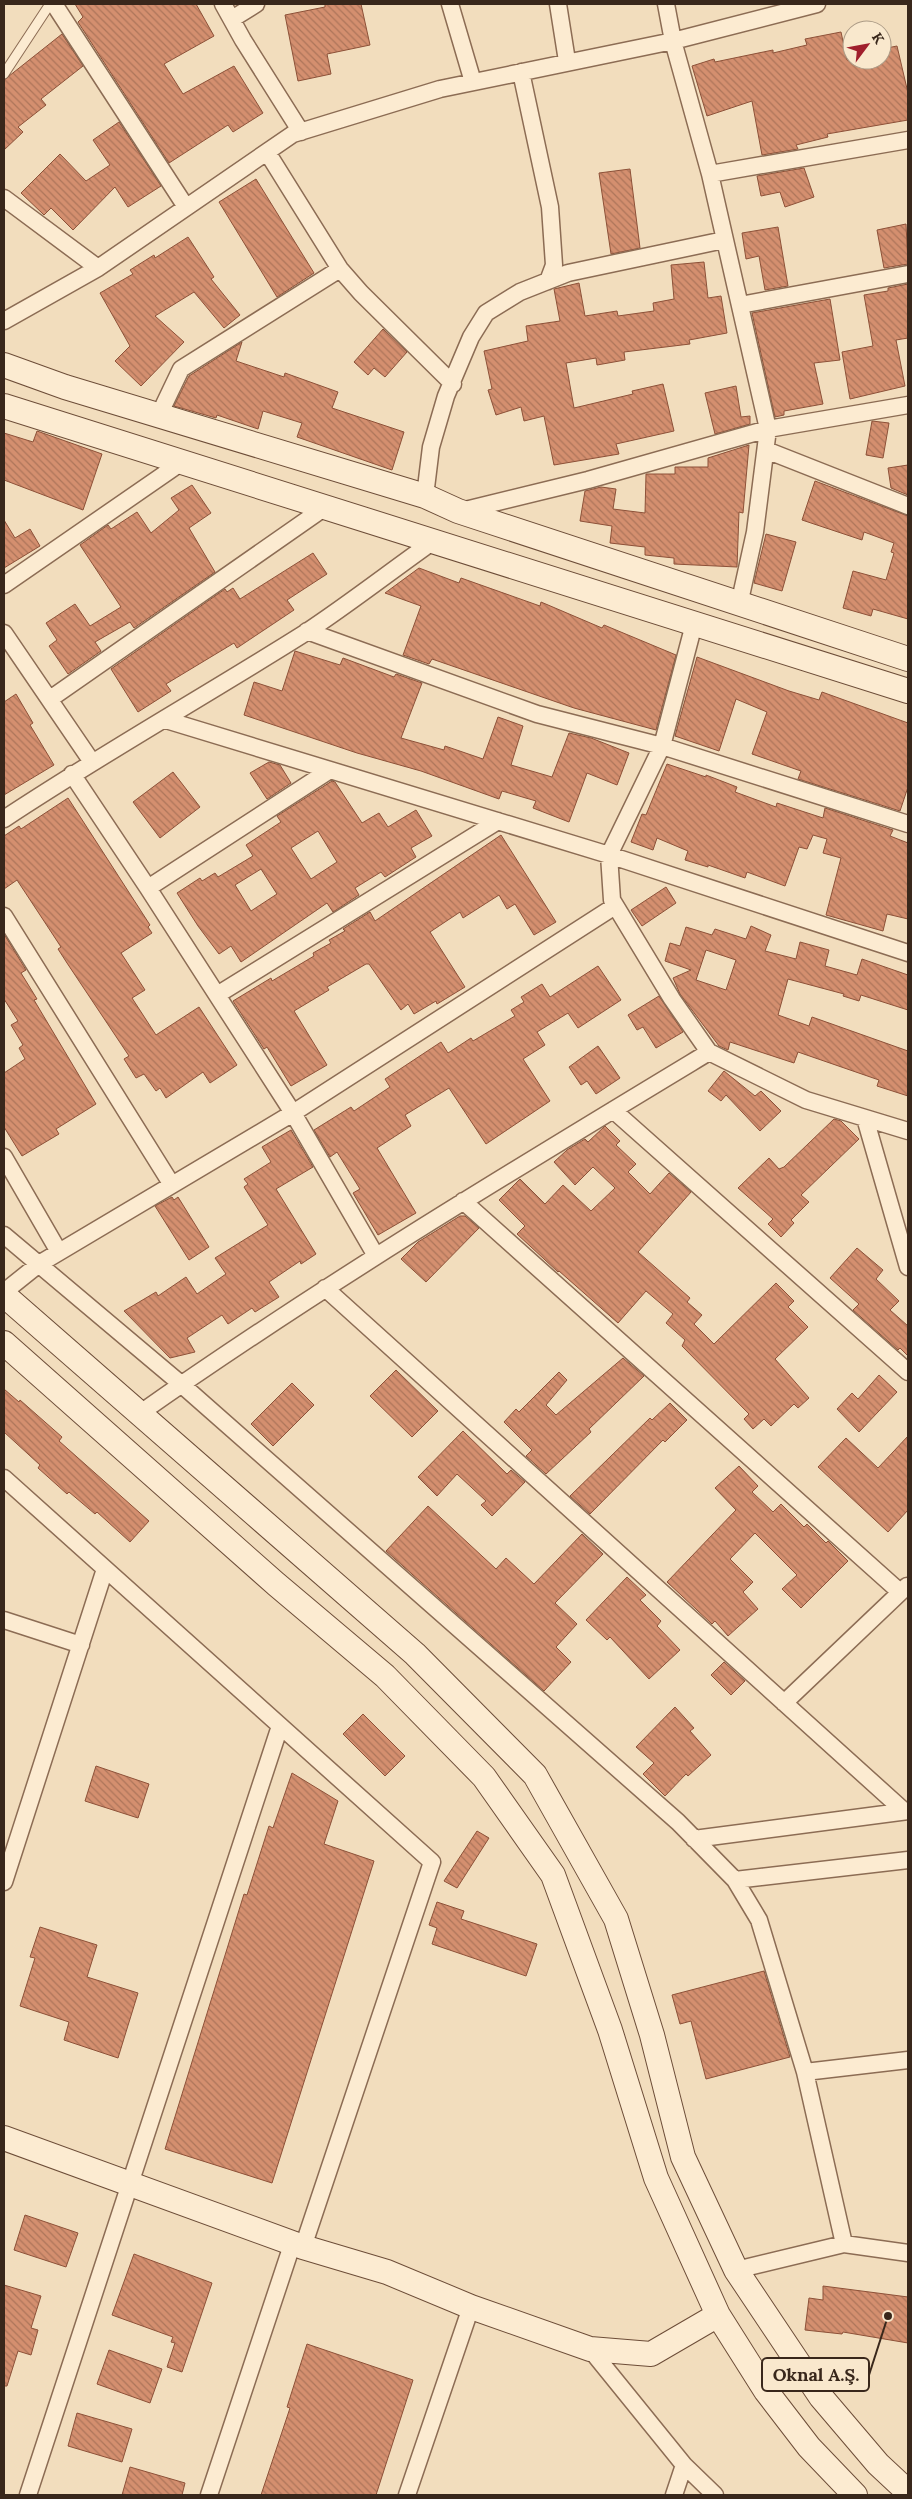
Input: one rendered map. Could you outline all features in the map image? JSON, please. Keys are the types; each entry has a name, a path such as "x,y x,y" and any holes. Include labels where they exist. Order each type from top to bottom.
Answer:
{"main road":[{"path":"4,365 159,416 425,496 458,511 739,606 908,660"},
{"path":"4,406 324,508 435,540 908,691"},
{"path":"4,1294 415,1654 535,1775 616,1919 652,2035 683,2157 736,2270 821,2397 878,2464 908,2492"},
{"path":"4,1343 276,1584 385,1676 484,1777 553,1876 610,2030 656,2178 718,2316 771,2398 809,2447 854,2495"},
{"path":"4,2138 298,2244 387,2272 471,2308 590,2349 651,2354 718,2316"}],"street":[{"path":"54,4 186,208"},
{"path":"223,4 301,132"},
{"path":"232,19 256,4"},
{"path":"450,4 473,82"},
{"path":"558,4 567,62"},
{"path":"666,4 673,41 710,174 768,429 755,532 739,606"},
{"path":"4,321 98,268 292,134 440,89 673,41 765,10 817,4"},
{"path":"521,72 550,207 554,265 548,281"},
{"path":"710,174 908,140"},
{"path":"268,152 340,269 361,294 454,384"},
{"path":"4,198 98,268"},
{"path":"425,496 431,447 446,396 454,384 471,337 486,313 520,292 568,273 724,240"},
{"path":"159,416 182,369 340,269"},
{"path":"740,305 908,274"},
{"path":"458,511 588,480 768,429 908,405"},
{"path":"766,450 908,506"},
{"path":"4,585 182,462"},
{"path":"50,699 324,508"},
{"path":"4,819 72,774 166,720 306,632 435,540"},
{"path":"694,624 662,746 609,855 612,900 672,999 709,1052 806,1100 908,1131"},
{"path":"306,632 537,714 662,746 908,824"},
{"path":"4,633 92,762"},
{"path":"166,720 609,855 908,953"},
{"path":"148,888 330,770"},
{"path":"72,774 293,1113 376,1256"},
{"path":"217,995 498,821"},
{"path":"4,1294 39,1264 293,1113 615,906"},
{"path":"4,916 172,1185"},
{"path":"139,1414 325,1288 463,1201 709,1052"},
{"path":"613,1110 908,1372"},
{"path":"866,1118 908,1267"},
{"path":"4,1157 58,1252"},
{"path":"463,1201 904,1588 784,1703"},
{"path":"4,1235 181,1384 694,1839 735,1880 759,1920 805,2072 844,2244"},
{"path":"325,1288 906,1811"},
{"path":"4,1478 432,1862 209,2495"},
{"path":"4,1882 105,1569"},
{"path":"4,1620 81,1645"},
{"path":"28,2495 280,1726"},
{"path":"694,1839 906,1811"},
{"path":"735,1880 908,1860"},
{"path":"805,2072 908,2060"},
{"path":"736,2270 844,2244 908,2253"},
{"path":"407,2495 471,2308"},
{"path":"590,2349 684,2464 714,2495"},
{"path":"674,2495 684,2464"}],"lane":[{"path":"4,74 50,4"}],"building":[{"path":"75,4 196,4 214,36 164,64 183,94 234,66 263,113 233,132 228,125 169,163 78,22 83,17"},
{"path":"325,4 361,4 370,45 327,54 331,74 298,81 285,15 325,7"},
{"path":"841,32 842,70 892,70 892,47 897,46 908,93 908,120 827,134 828,137 796,145 798,149 762,155 752,101 707,116 692,66 714,59 715,62 773,50 773,53 807,45 805,39"},
{"path":"62,34 83,66 41,99 46,105 18,127 23,132 4,150 4,80"},
{"path":"119,122 161,186 128,207 115,187 73,230 51,208 44,215 21,193 60,154 86,181 110,165 93,140"},
{"path":"804,168 814,197 785,207 780,192 761,196 757,176"},
{"path":"630,169 640,248 611,254 599,173"},
{"path":"256,179 314,273 277,297 219,202"},
{"path":"906,224 908,264 884,268 877,230"},
{"path":"778,227 788,286 765,290 759,256 746,259 742,233"},
{"path":"188,237 214,277 211,279 240,315 224,328 194,292 155,316 184,342 141,386 115,361 130,346 100,293 133,274 130,270 154,255 155,258"},
{"path":"704,262 708,298 721,296 727,333 689,340 690,344 624,352 625,360 597,365 596,358 566,363 574,408 633,394 632,391 663,384 674,431 616,444 619,454 554,465 544,416 524,421 521,407 496,415 488,390 492,389 484,351 528,341 526,326 560,321 554,289 579,283 585,316 617,311 618,316 654,311 653,303 674,299 671,265"},
{"path":"908,284 908,338 896,340 905,386 850,399 842,352 873,346 864,295 888,291 888,288"},
{"path":"830,299 840,360 814,363 823,404 784,411 784,415 775,417 752,313"},
{"path":"383,329 407,352 385,377 374,368 368,375 354,362"},
{"path":"242,342 236,361 284,377 285,373 338,392 332,408 404,432 392,470 297,437 302,423 263,411 258,429 217,415 216,418 174,406 189,376"},
{"path":"736,386 741,417 750,416 750,424 715,434 705,393"},
{"path":"872,421 889,423 883,458 866,455"},
{"path":"37,431 102,454 83,510 4,480 4,433 33,442"},
{"path":"749,445 743,513 739,512 737,567 674,564 674,558 645,555 645,547 610,543 612,526 580,521 585,491 601,487 616,489 613,509 645,513 646,474 675,474 675,467 708,467 708,458"},
{"path":"908,465 908,495 891,488 888,468"},
{"path":"815,481 908,516 908,619 873,609 871,616 843,608 853,571 886,580 894,553 891,552 894,543 864,532 862,540 802,520"},
{"path":"192,485 211,513 189,528 215,572 134,628 130,622 95,642 101,651 68,674 49,646 57,640 46,623 75,604 90,626 121,607 80,545 108,525 111,529 137,512 151,533 179,510 171,498"},
{"path":"4,520 15,538 30,529 40,546 4,568"},
{"path":"766,534 796,542 782,591 754,583"},
{"path":"313,553 327,574 287,600 294,610 237,648 234,643 166,684 171,691 138,712 111,669 225,589 227,592 233,588 240,599"},
{"path":"419,568 459,583 461,578 540,606 541,602 602,628 604,625 676,655 656,730 574,708 432,659 429,664 403,655 421,606 385,593"},
{"path":"295,651 340,665 343,658 394,677 396,674 422,683 401,738 444,750 445,746 483,759 498,717 523,726 511,765 552,777 569,733 591,738 629,753 617,785 587,773 569,822 533,808 536,801 502,791 499,799 421,771 357,753 244,715 254,682 282,691"},
{"path":"697,657 789,691 819,700 822,692 908,723 908,787 900,811 798,779 801,771 752,754 767,712 736,699 719,751 675,736"},
{"path":"16,694 33,723 30,725 54,765 4,795 4,702"},
{"path":"269,762 280,765 291,783 267,799 250,773"},
{"path":"667,764 706,777 706,775 737,787 735,792 776,807 777,803 823,818 825,808 893,830 890,836 908,843 908,919 887,914 883,931 826,915 841,858 823,853 827,839 813,835 807,849 799,847 785,886 747,872 745,878 708,865 708,867 685,860 688,851 657,838 653,850 631,842 642,814 646,815"},
{"path":"173,772 200,807 160,838 133,802"},
{"path":"332,781 335,782 362,823 379,813 388,827 416,810 432,836 411,848 416,857 385,877 381,872 355,888 359,895 333,912 327,903 241,962 231,946 219,954 177,893 200,878 202,881 215,873 218,877 253,856 246,845 281,822 277,816","holes":["318,831 337,862 311,879 291,848","261,869 277,894 251,911 235,885"]},
{"path":"68,798 150,925 148,927 152,933 121,953 145,990 132,998 156,1035 199,1007 237,1065 210,1083 203,1072 166,1098 160,1088 156,1091 144,1074 136,1078 124,1059 129,1056 58,949 61,947 17,880 4,889 4,836 19,826 21,829"},
{"path":"501,835 556,922 534,935 515,904 507,909 499,895 463,918 460,912 430,932 465,987 437,1004 436,1001 414,1014 408,1004 401,1010 369,964 327,987 329,990 294,1011 327,1065 291,1086 267,1047 264,1049 233,1001 271,978 272,981 314,956 313,953 331,943 329,940 345,931 343,929 370,912 375,921"},
{"path":"666,887 676,903 642,926 631,910"},
{"path":"751,926 771,935 765,951 796,959 800,942 829,950 825,966 857,975 862,959 908,975 908,1010 861,995 859,1001 843,996 844,994 788,979 778,1015 809,1026 812,1017 908,1051 908,1096 877,1086 879,1080 798,1052 794,1063 730,1042 728,1050 719,1046 680,994 673,978 691,970 665,961 670,943 680,946 686,927 712,935 715,929 746,939","holes":["706,950 736,960 726,990 696,980"]},
{"path":"4,934 26,970 21,973 37,999 34,1000 96,1104 56,1129 59,1134 22,1156 4,1127 4,1073 25,1059 19,1048 23,1045 11,1025 18,1021 4,999"},
{"path":"598,966 621,1000 578,1028 568,1013 537,1032 545,1045 523,1059 550,1101 486,1144 449,1088 405,1115 411,1126 377,1148 416,1213 378,1235 353,1193 360,1189 337,1152 330,1157 314,1130 351,1107 354,1111 390,1087 385,1079 441,1042 448,1053 471,1038 473,1041 515,1016 511,1010 524,1002 521,997 542,984 550,997"},
{"path":"659,996 683,1032 656,1048 643,1027 637,1030 628,1015"},
{"path":"598,1046 620,1078 596,1094 587,1081 581,1085 569,1067"},
{"path":"724,1071 755,1096 761,1091 781,1111 760,1131 726,1095 721,1101 708,1091"},
{"path":"834,1119 841,1121 859,1139 801,1195 809,1202 791,1220 794,1223 781,1237 768,1224 773,1219 738,1188 769,1158 779,1169 784,1167"},
{"path":"605,1126 620,1141 616,1145 636,1164 628,1172 650,1194 669,1173 691,1192 638,1252 690,1298 687,1302 702,1315 694,1324 714,1344 776,1283 794,1301 788,1307 808,1327 775,1359 809,1398 798,1408 794,1404 771,1426 764,1419 753,1429 744,1419 749,1414 682,1346 685,1340 666,1323 673,1314 646,1291 618,1323 517,1234 525,1226 499,1200 520,1179 545,1204 563,1185 591,1211 615,1188 593,1167 575,1185 554,1162 567,1150 585,1139 588,1142"},
{"path":"291,1130 313,1167 276,1189 316,1254 301,1264 300,1261 269,1282 279,1297 255,1312 252,1308 228,1324 222,1315 187,1338 195,1352 170,1358 124,1311 156,1292 158,1296 186,1277 197,1294 226,1274 215,1258 268,1225 244,1187 248,1184 244,1179 271,1162 262,1147"},
{"path":"172,1197 174,1200 178,1197 209,1247 189,1260 155,1206"},
{"path":"460,1216 465,1216 479,1228 426,1282 401,1259 418,1242"},
{"path":"857,1248 883,1270 876,1279 899,1301 890,1310 908,1326 908,1356 900,1348 898,1350 853,1310 859,1304 830,1278"},
{"path":"623,1358 644,1376 589,1429 591,1432 546,1474 526,1456 532,1450 504,1422 516,1409 519,1412 559,1372 567,1380 546,1405 556,1415"},
{"path":"396,1370 438,1411 412,1437 370,1396"},
{"path":"879,1375 897,1392 859,1432 837,1409 852,1393 858,1399"},
{"path":"292,1383 314,1405 273,1446 251,1424"},
{"path":"4,1389 19,1402 20,1400 62,1437 59,1441 149,1521 130,1542 97,1512 95,1514 69,1492 67,1494 38,1468 40,1465 4,1432"},
{"path":"670,1403 687,1420 665,1442 663,1440 590,1514 570,1496 650,1418 652,1420"},
{"path":"463,1431 507,1474 511,1470 525,1482 492,1516 481,1505 486,1501 457,1474 437,1496 418,1477"},
{"path":"908,1436 908,1510 888,1532 818,1467 846,1438 878,1468"},
{"path":"739,1466 758,1486 752,1492 773,1512 781,1504 804,1527 807,1524 848,1561 801,1608 782,1589 797,1575 755,1533 730,1559 753,1582 743,1592 758,1609 728,1636 715,1621 712,1624 667,1582 736,1510 715,1488"},
{"path":"428,1506 496,1569 506,1558 534,1584 582,1534 603,1554 555,1603 577,1624 556,1647 571,1662 544,1691 386,1551"},
{"path":"627,1577 646,1595 640,1600 661,1621 657,1626 680,1650 649,1679 610,1637 607,1640 586,1620"},
{"path":"724,1662 745,1681 731,1695 711,1675"},
{"path":"675,1707 694,1728 690,1731 711,1755 688,1776 686,1774 665,1796 643,1774 654,1763 636,1747"},
{"path":"363,1714 405,1756 385,1776 343,1734"},
{"path":"96,1766 149,1784 138,1818 85,1801"},
{"path":"292,1773 338,1801 324,1844 374,1861 272,2183 165,2149 244,1894 247,1895 269,1826 273,1828"},
{"path":"477,1831 489,1838 457,1888 444,1881"},
{"path":"437,1902 464,1911 461,1919 537,1944 526,1976 432,1944 437,1928 429,1925"},
{"path":"40,1927 97,1945 87,1977 138,1993 118,2058 64,2040 69,2022 20,2006 35,1958 30,1957"},
{"path":"764,1971 790,2057 706,2079 691,2021 680,2024 672,1995"},
{"path":"25,2215 78,2233 66,2267 14,2250"},
{"path":"134,2254 212,2283 182,2372 167,2367 175,2343 171,2342 173,2337 112,2315"},
{"path":"4,2285 41,2296 31,2328 38,2330 31,2355 18,2351 7,2386 4,2386"},
{"path":"823,2286 908,2297 908,2343 843,2332 842,2334 805,2330 809,2298 823,2300"},
{"path":"307,2344 413,2380 376,2495 261,2495 290,2408 287,2407"},
{"path":"109,2350 162,2369 150,2403 97,2384"},
{"path":"77,2413 132,2429 122,2462 68,2446"},
{"path":"130,2467 185,2483 182,2495 122,2495"}],"place":[{"name":"Oknal A.Ş.","path":"888,2316"}]}
